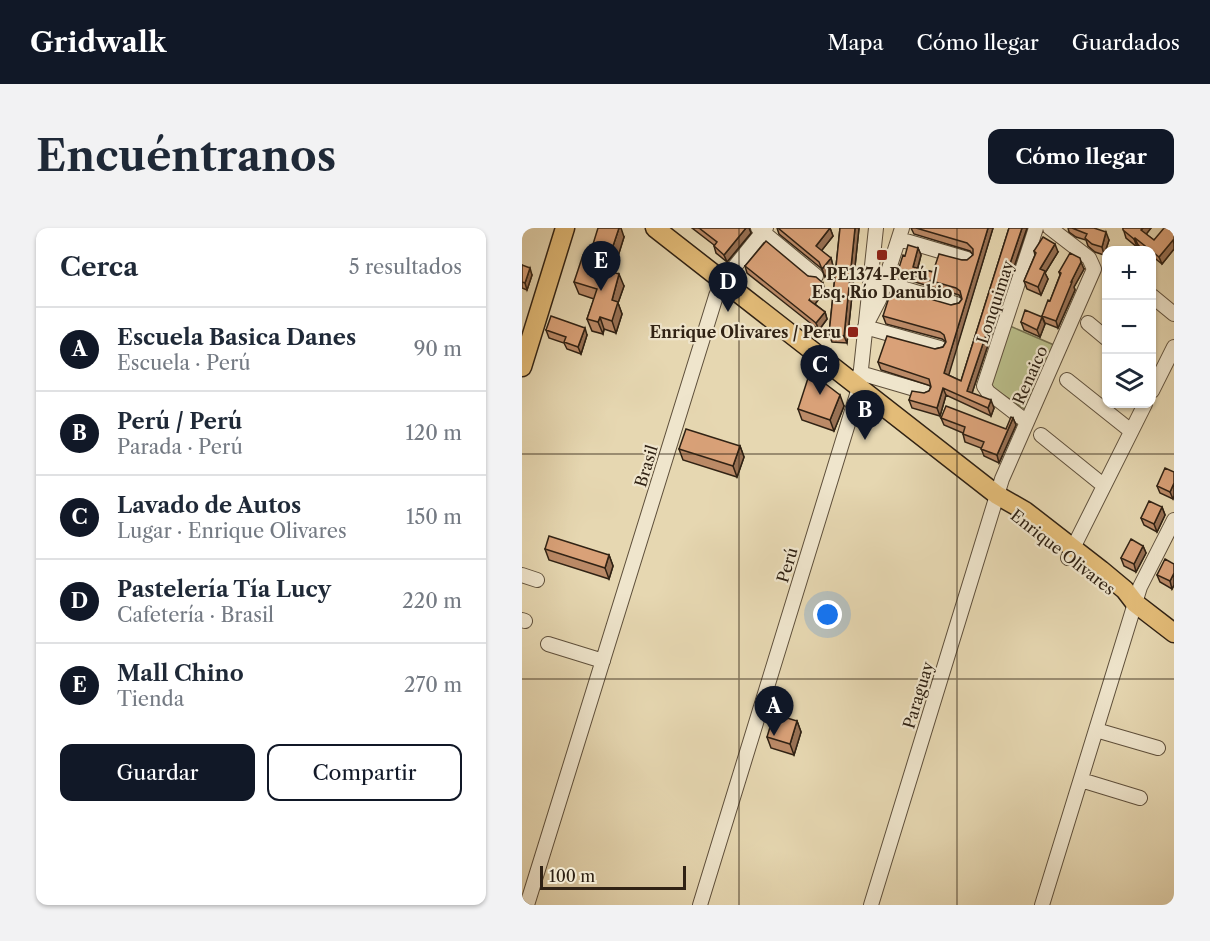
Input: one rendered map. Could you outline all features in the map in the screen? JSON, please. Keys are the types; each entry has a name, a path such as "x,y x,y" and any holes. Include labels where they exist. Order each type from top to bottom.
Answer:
{"main road":[{"path":"522,367 565,228"},
{"name":"Enrique Olivares","path":"655,228 723,281 860,381 997,495 1012,514 1070,553 1115,594 1136,603 1172,627"}],"street":[{"name":"Perú","path":"700,905 860,381 876,228"},
{"name":"Lonquimay","path":"1027,422 988,392 984,386 1036,228"},
{"name":"Renaico","path":"997,495 1094,269 1089,258 1050,228"},
{"name":"Brasil","path":"528,905 716,296 723,281 762,229"},
{"path":"762,229 816,276"},
{"path":"940,348 865,327 885,283 900,233 967,259"},
{"path":"885,283 956,304"},
{"path":"1156,299 1174,314"},
{"path":"1088,323 1102,334"},
{"path":"1156,378 1174,347"},
{"path":"1067,380 1131,431"},
{"path":"860,381 925,392"},
{"path":"1070,553 1143,408"},
{"path":"1041,435 1104,485"},
{"name":"Paraguay","path":"870,905 997,495"},
{"path":"1042,905 1140,587 1174,520"},
{"path":"522,575 537,580"},
{"path":"548,644 603,661"},
{"path":"1096,730 1158,748"},
{"path":"1081,780 1140,798"}],"green space":[{"path":"1010,326 1054,345 1026,410 990,386"}],"building":[{"path":"598,228 619,228 605,270 619,274 612,300 618,302 612,321 600,317 598,322 587,319 597,289 574,282 583,255 589,257"},
{"path":"699,228 746,228 724,255 714,246 717,242"},
{"path":"778,228 830,228 816,246 831,258 822,269 819,262"},
{"path":"840,228 855,228 844,336 829,334"},
{"path":"916,228 988,228 944,373 961,381 1009,228 1022,228 967,391 991,400 988,408 943,388 937,408 909,400 912,391 924,393 929,391 931,387 929,379 878,362 887,336 935,349 943,347 946,342 944,335 940,332 883,316 892,288 951,305 959,303 962,299 960,291 956,288 898,271 908,245 918,248 913,267 933,272 939,254 962,260 967,260 973,255 973,249 967,243"},
{"path":"1072,228 1094,228 1106,232 1102,247 1092,244 1085,238 1087,234"},
{"path":"1123,228 1143,228 1141,230 1154,240 1164,228 1174,228 1174,241 1159,257 1156,255 1156,246 1145,246"},
{"path":"1043,237 1055,244 1040,269 1045,271 1038,287 1024,281 1036,253 1034,251"},
{"path":"766,241 808,276 816,277 823,283 809,300 825,312 816,323 745,266"},
{"path":"1070,253 1080,258 1081,262 1056,321 1042,316 1061,273 1059,272"},
{"path":"522,265 530,268 525,283 522,282"},
{"path":"1025,310 1042,317 1037,330 1021,322"},
{"path":"551,316 585,328 578,347 564,342 566,337 546,330"},
{"path":"810,372 840,395 830,420 798,409"},
{"path":"946,406 1006,429 1011,417 1013,418 997,455 981,449 984,442 963,434 965,427 941,418"},
{"path":"686,429 740,446 733,466 679,449"},
{"path":"1165,468 1174,472 1174,483 1170,492 1157,486"},
{"path":"1149,501 1162,507 1154,524 1141,518"},
{"path":"549,536 609,555 605,568 545,549"},
{"path":"1131,539 1143,546 1134,564 1121,558"},
{"path":"1165,559 1174,564 1174,573 1170,581 1157,575"},
{"path":"774,714 797,721 790,744 767,737"}],"place":[{"name":"PE1374-Perú / Esq. Río Danubio","path":"882,255"},
{"name":"Mall Chino","path":"601,291"},
{"name":"Pastelería Tía Lucy","path":"728,312"},
{"name":"Enrique Olivares / Peru","path":"853,332"},
{"name":"Lavado de Autos","path":"820,395"},
{"name":"Perú / Perú","path":"865,440"},
{"name":"Escuela Basica Danes","path":"774,736"}]}
